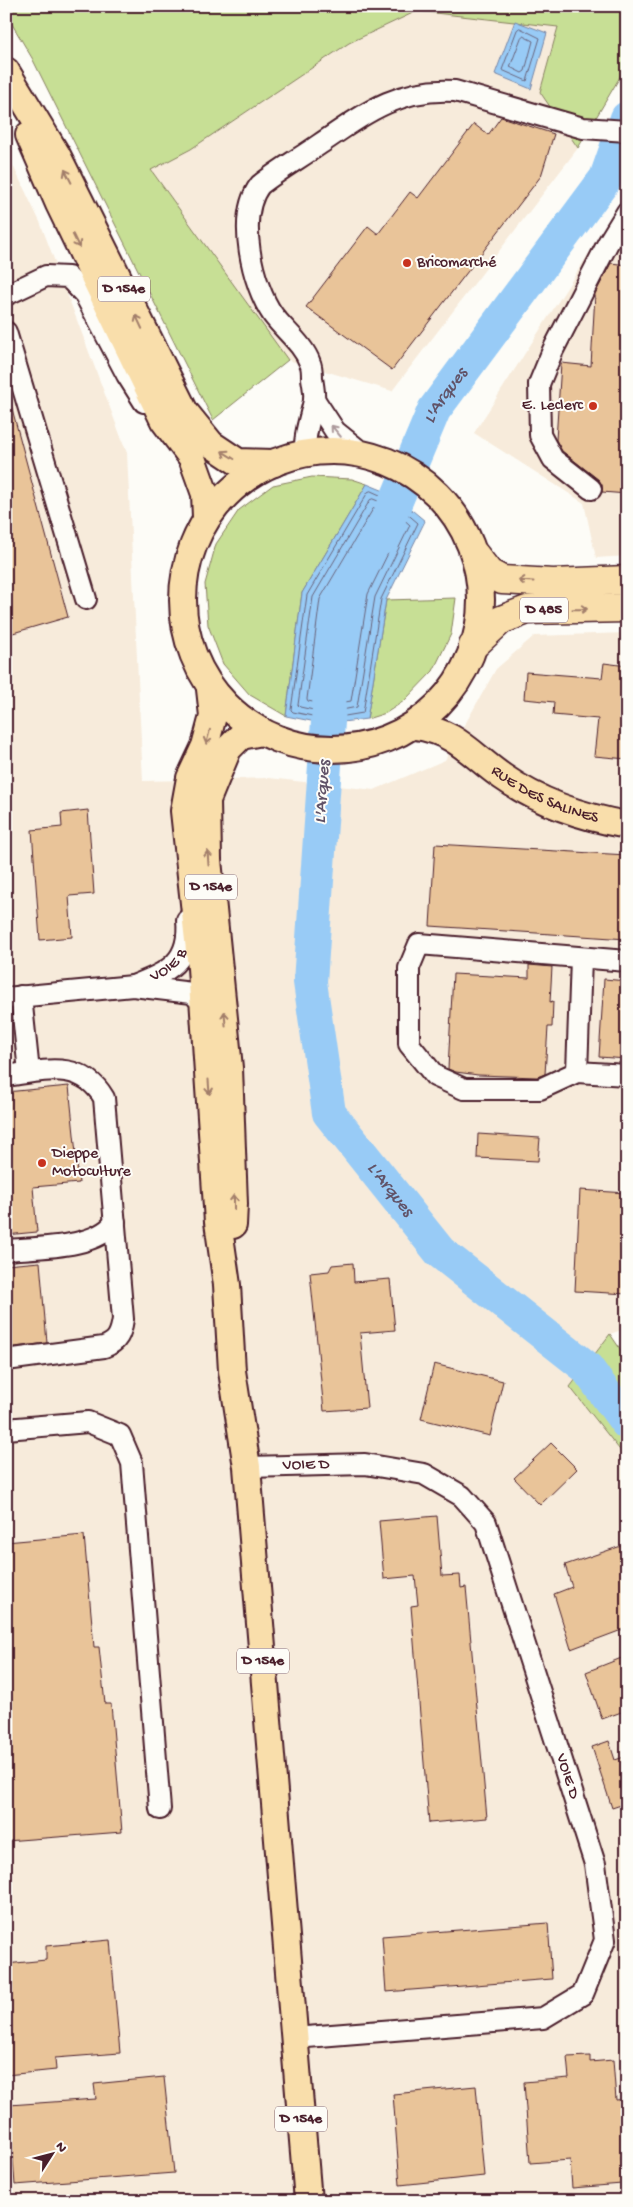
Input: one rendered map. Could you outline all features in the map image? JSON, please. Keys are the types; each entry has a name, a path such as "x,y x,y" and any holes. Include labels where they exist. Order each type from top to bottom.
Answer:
{"highway":[{"name":"D 485","path":"475,555 489,573 502,580 553,583 627,580"},
{"name":"D 485","path":"473,646 501,620 527,610 627,608"}],"main road":[{"name":"D 154e","path":"6,71 57,155 185,412 210,444 238,462 274,463"},
{"name":"D 154e","path":"6,84 59,204 138,370 164,421 192,458 205,494 206,517"},
{"path":"335,451 383,459 416,474 442,498 462,525 475,555 481,585 481,608 473,646 455,687 442,704 415,726 382,741 357,748 332,750 306,747 272,736 235,714 210,689 186,644 183,614 186,564 206,517 229,491 256,471 305,453 335,451"},
{"name":"RUE DES SALINES","path":"455,687 457,714 470,749"},
{"name":"D 154e","path":"210,689 213,716 205,746 190,778 184,810 203,1004 218,1222 227,1286 232,1371 247,1467 308,2201"},
{"name":"RUE DES SALINES","path":"415,726 433,729 450,736 470,749 503,777 548,802 573,813 627,824"},
{"name":"D 154e","path":"227,1286 233,1245 234,1204 229,1068 208,860 207,800 228,749 241,736 272,736"}],"lane":[{"path":"305,453 304,439 314,399 310,364 298,343 273,314 252,270 248,216 252,196 260,186 363,114 400,96 432,90 455,91 583,128 627,132"},
{"path":"591,489 553,459 540,435 539,384 553,350 608,243 627,212"},
{"path":"6,295 46,276 68,277 85,295 126,375 161,429 182,455 192,458"},
{"path":"6,332 12,368 86,599"},
{"path":"314,399 335,431 366,456"},
{"name":"VOIE B","path":"133,986 164,974 185,951 188,929 180,840 184,810"},
{"path":"627,961 419,944 409,968 409,1044 435,1076 464,1089 540,1089 577,1072 627,1075"},
{"path":"577,1072 581,958"},
{"name":"VOIE B","path":"14,997 133,986 192,993 203,1004"},
{"path":"14,997 29,1072"},
{"path":"6,1076 57,1069 77,1074 98,1087 104,1098 123,1319 119,1336 114,1344 104,1347 6,1360"},
{"path":"6,1250 84,1242 111,1228 115,1222"},
{"path":"6,1428 88,1422 120,1435 132,1463 160,1809"},
{"name":"VOIE D","path":"247,1467 365,1464 424,1474 462,1496 486,1523 596,1864 605,1940 583,1994 543,2018 294,2038"}],"shaded area":[{"path":"417,11 558,26 540,92 578,148 392,391 288,360 151,170 191,149 349,43"},
{"path":"6,151 40,222 127,453 143,781 269,778 374,790 445,760 496,669 534,636 627,633 627,1328 610,1334 570,1387 627,1459 627,2201 6,2201"},
{"path":"627,194 627,556 596,558 584,503 474,433"}],"green space":[{"path":"6,6 627,6 627,65 578,148 540,92 558,27 417,11 349,43 191,149 151,170 288,360 213,420 32,58 6,14"},
{"path":"312,477 352,479 367,484 302,593 286,716 250,695 223,664 208,625 205,584 216,544 239,510 273,485"},
{"path":"456,598 451,634 433,671 404,701 386,713 367,719 386,600"},
{"path":"610,1334 627,1359 627,1459 570,1387"}],"water":[{"path":"515,21 547,33 531,89 495,74"},
{"path":"367,484 394,495 425,521 386,600 367,719 326,724 286,716 302,593"}],"building":[{"name":"Bricomarché","path":"501,117 554,134 541,176 392,370 306,307 368,226 378,234 410,192 418,198 474,124 488,135"},
{"name":"E. Leclerc","path":"611,263 627,265 627,494 602,492 602,485 599,480 562,451 556,440 561,363 591,366 595,294"},
{"path":"11,405 68,617 6,635 6,406"},
{"path":"604,663 627,666 627,759 594,756 598,719 553,715 554,702 524,699 526,672 602,678"},
{"path":"88,810 94,894 69,896 72,937 40,940 32,830 62,827 61,813"},
{"path":"435,844 627,855 627,939 430,926"},
{"path":"529,965 552,967 550,1002 553,1001 552,1027 548,1027 545,1074 537,1077 478,1075 448,1069 453,974 529,978"},
{"path":"604,979 627,981 627,1059 599,1057"},
{"name":"Dieppe Motoculture","path":"69,1086 79,1183 33,1187 37,1232 6,1235 6,1092"},
{"path":"478,1134 540,1138 538,1161 477,1158"},
{"path":"580,1190 627,1193 627,1294 575,1291"},
{"path":"40,1262 47,1343 6,1348 6,1265"},
{"path":"353,1263 354,1282 390,1279 395,1330 360,1333 367,1408 324,1411 310,1273 329,1271 332,1265"},
{"path":"434,1364 503,1381 490,1436 421,1419"},
{"path":"551,1443 577,1469 540,1505 514,1478"},
{"path":"437,1516 442,1576 460,1575 461,1588 466,1587 487,1818 429,1823 411,1606 418,1605 415,1576 384,1579 379,1521"},
{"path":"84,1535 94,1647 99,1647 105,1704 111,1704 122,1832 6,1841 6,1542"},
{"path":"627,1544 627,1628 571,1649 554,1594 572,1587 565,1565"},
{"path":"624,1657 627,1665 627,1710 602,1719 586,1672"},
{"path":"609,1741 615,1760 627,1756 627,1803 612,1808 592,1747"},
{"path":"548,1923 552,1979 386,1992 382,1936"},
{"path":"110,1940 120,2053 55,2058 56,2070 6,2075 6,1964 46,1960 46,1946"},
{"path":"590,2056 590,2062 613,2060 616,2100 627,2099 627,2156 620,2156 622,2184 572,2188 570,2160 530,2163 524,2082 569,2078 567,2057"},
{"path":"164,2077 174,2173 15,2185 9,2105 96,2099 94,2084"},
{"path":"476,2086 484,2176 400,2185 393,2094"}],"waterway":[{"name":"L'Arques","path":"380,539 434,410 606,178 627,118"},
{"name":"L'Arques","path":"331,678 310,982 329,1113 440,1252 586,1367 627,1423"}],"place":[{"name":"Bricomarché","path":"407,263"},
{"name":"E. Leclerc","path":"593,406"},
{"name":"Dieppe Motoculture","path":"42,1163"}]}
